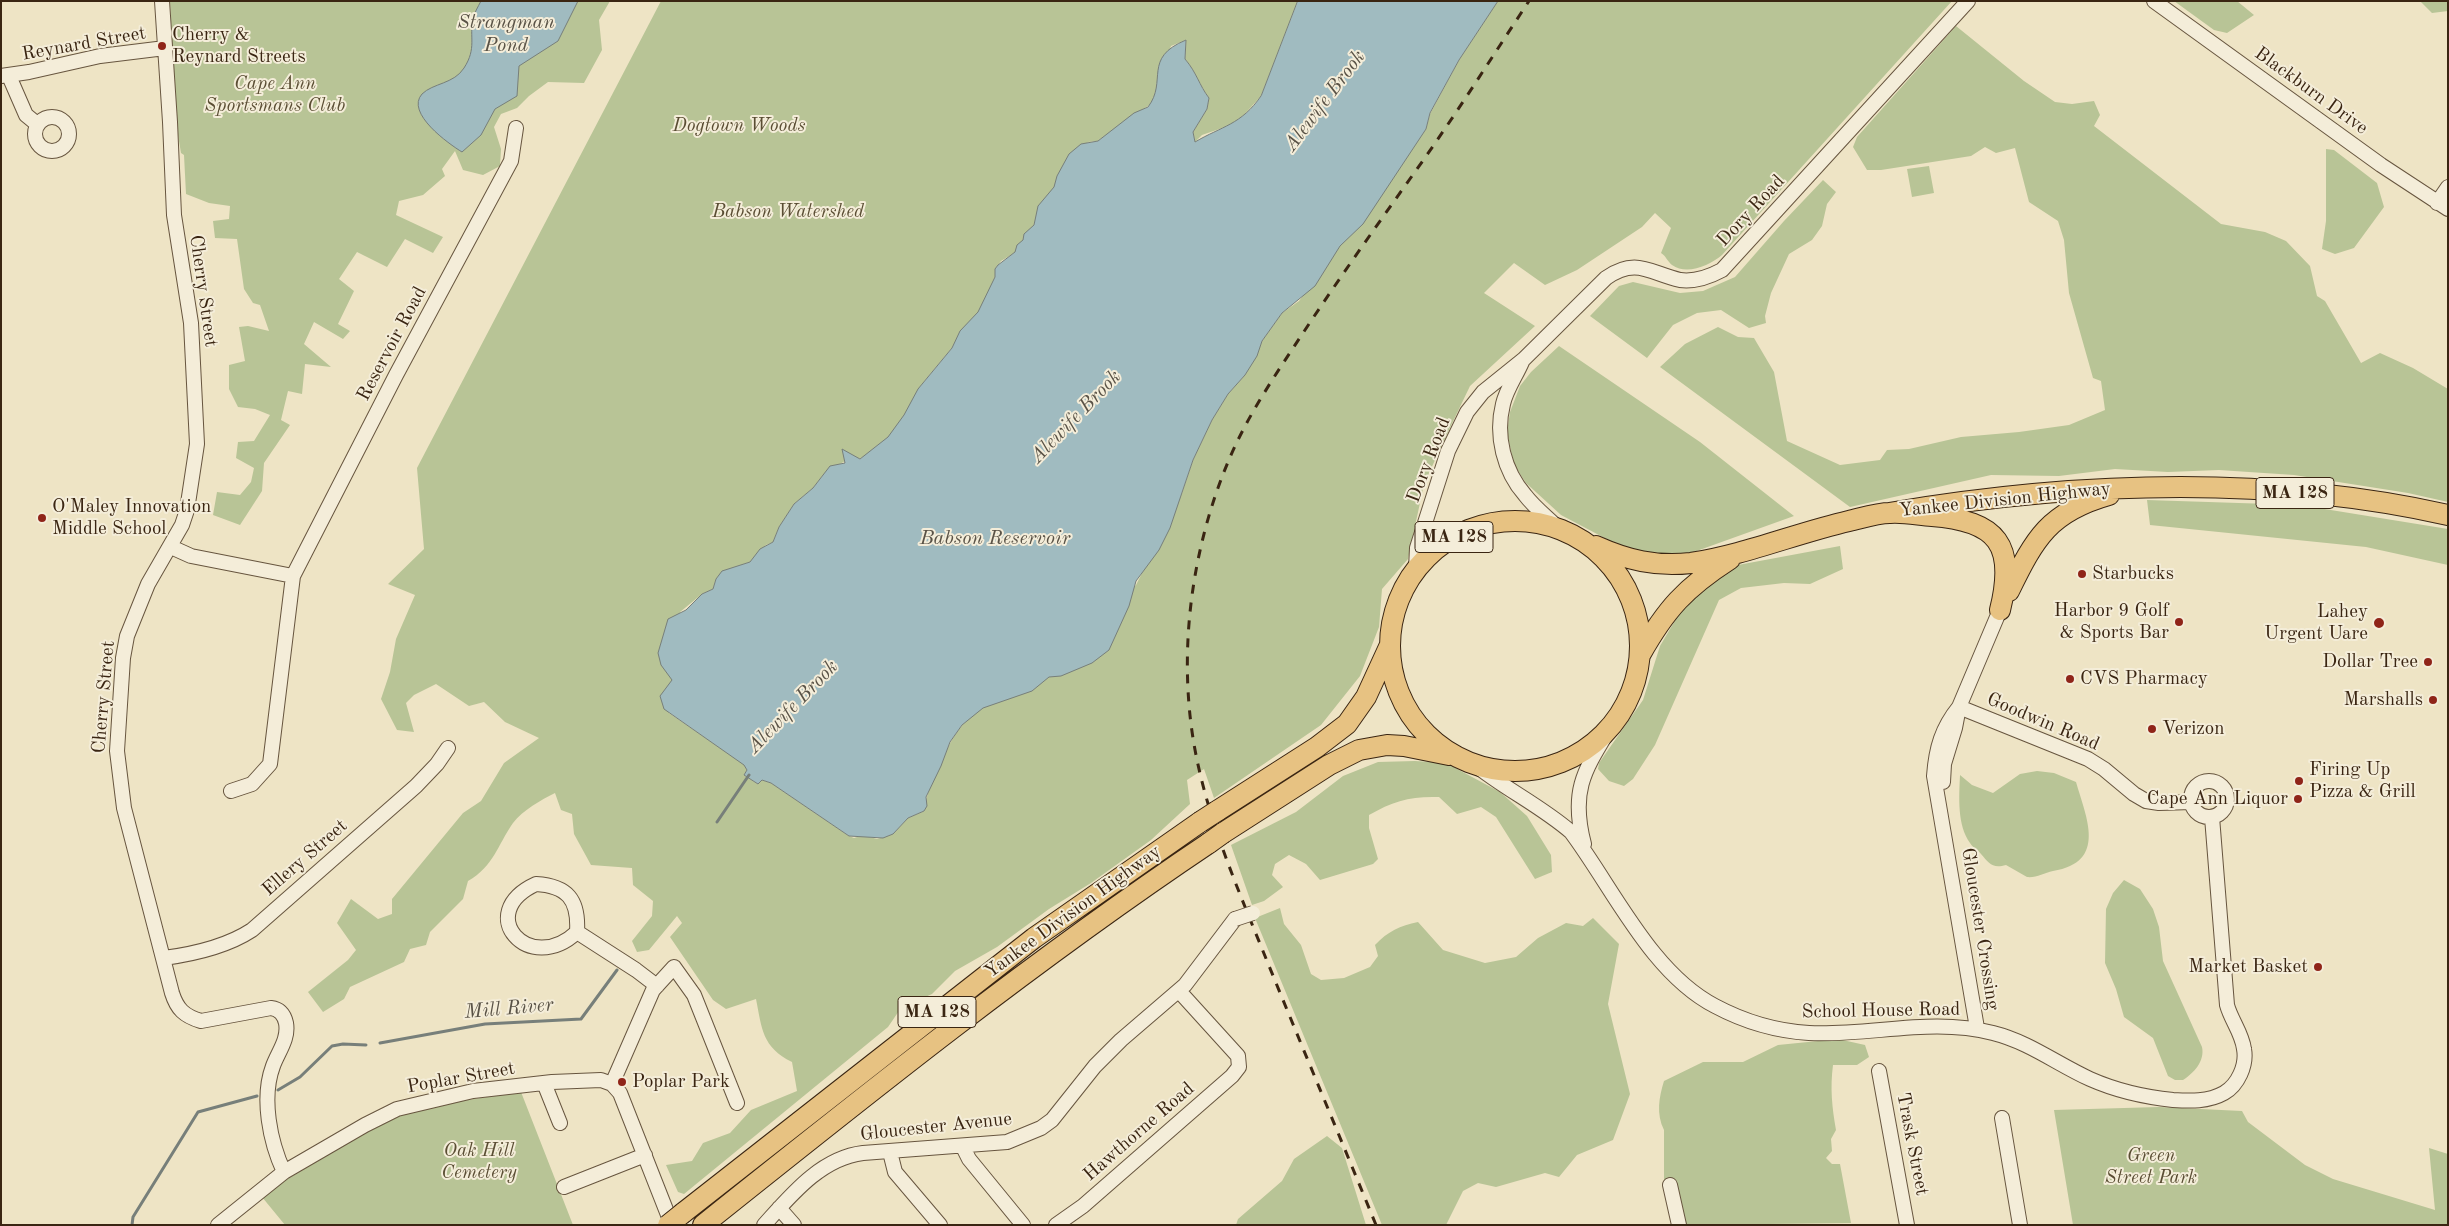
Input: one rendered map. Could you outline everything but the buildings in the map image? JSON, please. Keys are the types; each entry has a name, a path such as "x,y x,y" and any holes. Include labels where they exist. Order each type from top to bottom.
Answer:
{"highway":[{"name":"Yankee Division Highway","path":"1889,512 1956,502 2063,490 2140,487 2256,489 2394,505 2448,516"},
{"path":"2000,610 2028,551 2045,529 2059,517 2079,505 2140,487"},
{"name":"MA 128","path":"1390,645 1394,612 1404,588 1416,568 1441,545 1475,527 1514,521 1538,523 1558,528 1618,556 1643,563 1663,565 1692,562 1742,552 1812,530 1889,512"},
{"path":"1889,512 1959,518 1985,528 1999,542 2005,557 2007,574 2000,610"},
{"path":"1580,539 1604,558 1622,580 1637,618 1640,655"},
{"name":"MA 128","path":"1465,760 1502,770 1524,770 1547,767 1586,749 1603,735 1625,705 1635,682 1640,655 1656,626 1681,596 1704,576 1742,552"},
{"name":"Yankee Division Highway","path":"674,1221 1027,943 1209,816 1317,748 1347,724 1366,697 1390,645"},
{"path":"1390,645 1395,683 1407,710 1422,730 1465,760"},
{"name":"Yankee Division Highway","path":"702,1225 1053,951 1216,838 1329,765 1359,750 1374,747 1404,746 1465,760"}],"street":[{"name":"Cherry Street","path":"162,1 174,215 191,324 198,422 194,469 187,510 171,547 148,584 127,636 117,751 124,808 175,1003 179,1009 192,1018 213,1020 271,1008 277,1009 283,1015 286,1031 283,1044 272,1067 268,1083 268,1100 271,1129 284,1172"},
{"name":"Dory Road","path":"1416,568 1417,548 1455,433 1483,392 1524,360 1606,278 1617,271 1638,267 1681,280 1691,280 1704,278 1722,270 1968,1"},
{"name":"Blackburn Drive","path":"2154,1 2442,206"},
{"name":"Reynard Street","path":"37,124 26,115 5,76 100,56 165,48"},
{"name":"Reservoir Road","path":"231,791 252,784 270,764 293,576 396,374 511,161 516,128"},
{"path":"2442,206 2448,187"},
{"name":"Dory Road","path":"1524,360 1503,404 1500,422 1502,452 1514,480 1525,495 1558,528"},
{"path":"171,547 191,556 293,576"},
{"name":"Gloucester Crossing","path":"1976,1028 1946,835 1937,802 1934,776 1935,757 1946,723 1959,707 2000,610"},
{"name":"Goodwin Road","path":"1959,707 2088,759 2146,801 2159,803 2192,802"},
{"name":"School House Road","path":"1585,850 1578,817 1578,793 1586,770 1615,720"},
{"name":"Ellery Street","path":"164,958 200,952 227,943 252,930 416,786 437,764 448,748"},
{"name":"School House Road","path":"1465,760 1499,784 1557,820 1571,832 1663,966 1685,986 1713,1006 1751,1022 1780,1030 1810,1033 1946,1026 1976,1028 2008,1037 2036,1048 2088,1078 2122,1092 2187,1101 2212,1099 2226,1092 2240,1074 2244,1050 2230,1017 2228,1005 2212,817"},
{"path":"2208,781 2220,784 2227,794 2227,800 2222,811 2212,817 2206,817 2196,812 2192,802 2194,790 2202,782 2208,781"},
{"path":"536,884 550,885 564,890 576,910 577,932 554,946 527,945 516,939 511,929 508,919 510,904 516,896 536,884"},
{"name":"Gloucester Avenue","path":"764,1225 824,1167 834,1161 855,1154 963,1147 1007,1142 1041,1128 1052,1120 1095,1066 1121,1040 1179,991 1235,919 1253,912"},
{"path":"577,932 629,964 657,986"},
{"path":"674,1221 620,1093 612,1084 657,986 674,967 694,995 737,1103"},
{"name":"Hawthorne Road","path":"1056,1225 1083,1206 1232,1076 1240,1062 1238,1056 1179,991"},
{"name":"Trask Street","path":"1879,1071 1907,1225"},
{"name":"Poplar Street","path":"218,1225 284,1172 374,1120 397,1109 473,1091 544,1083 601,1080 612,1084"},
{"path":"544,1083 560,1123"},
{"path":"2002,1118 2020,1225"},
{"path":"963,1147 969,1159 1023,1225"},
{"path":"890,1152 895,1172 940,1225"},
{"path":"564,1187 645,1155"},
{"path":"1670,1185 1679,1225"},
{"path":"780,1208 794,1225"}],"green space":[{"name":"Cape Ann Sportsmans Club","path":"170,1 610,1 599,20 602,50 584,83 548,82 517,108 501,114 494,127 501,149 500,166 483,175 463,170 455,151 442,169 445,176 423,195 399,201 396,215 443,237 433,253 405,239 387,267 357,252 339,279 354,291 338,324 350,331 343,339 314,322 304,344 331,367 305,364 302,394 288,391 281,420 290,425 264,463 262,491 240,525 213,515 217,492 240,495 251,482 254,468 236,458 238,442 254,441 270,415 255,409 238,407 229,389 229,365 245,361 239,327 248,326 269,331 260,305 253,303 244,289 237,239 215,238 213,221 229,219 230,206 209,203 186,194 184,155 181,153 176,123"},
{"name":"Babson Watershed","path":"661,1 1298,1 1261,96 1243,116 1231,125 1202,135 1195,142 1193,132 1207,109 1209,98 1185,59 1186,40 1171,46 1155,101 1098,141 1088,142 1016,252 1001,261 996,268 995,277 981,313 922,384 894,436 884,441 864,457 857,459 853,456 824,474 813,488 794,504 779,527 773,542 766,545 750,562 723,572 716,579 713,589 702,594 680,612 679,669 669,713 745,765 747,770 744,775 758,784 762,780 771,783 849,836 854,838 863,835 877,839 893,834 908,818 924,811 929,790 942,760 953,738 968,719 987,706 999,702 1136,585 1182,493 1193,460 1212,420 1228,394 1245,375 1262,341 1282,313 1299,301 1363,214 1367,216 1426,129 1430,114 1459,60 1498,1 1952,1 1722,255 1711,262 1691,269 1678,268 1672,265 1661,253 1671,228 1655,213 1642,227 1577,270 1545,285 1514,263 1484,293 1535,326 1470,386 1424,484 1408,559 1382,589 1379,627 1360,676 1321,725 1214,798 1204,769 1187,780 1190,804 1151,840 1091,883 1049,909 997,947 955,971 932,994 901,1008 888,1027 684,1194 678,1192 666,1165 692,1161 703,1143 730,1133 751,1110 797,1091 792,1062 775,1050 765,1036 756,999 726,1009 713,1000 670,937 682,923 677,916 649,950 637,952 632,941 652,916 653,901 633,885 632,868 591,865 574,834 572,814 561,810 555,793 538,802 517,818 484,869 468,881 463,899 430,932 426,945 410,949 404,962 350,987 344,999 323,1012 308,992 348,960 356,950 337,923 351,899 378,919 392,914 392,899 463,813 481,801 504,763 539,738 505,722 484,702 469,706 436,684 414,695 406,703 414,732 397,730 381,699 390,672 396,639 415,595 388,584 424,549 417,468"},
{"path":"2174,1 2237,1 2254,15 2227,33 2214,30"},
{"path":"2420,1 2448,1 2448,11 2432,13"},
{"path":"1956,26 2024,81 2055,102 2072,104 2094,101 2100,115 2094,126 2221,224 2265,232 2286,241 2310,266 2317,296 2325,301 2361,363 2380,353 2413,368 2448,389 2448,502 2408,493 2294,475 2219,470 2168,472 2115,469 2059,476 1991,475 1850,507 1660,367 1685,344 1718,327 1738,337 1754,338 1774,372 1787,441 1840,465 1880,460 1887,450 1909,449 1961,437 2069,425 2105,410 2101,381 2093,378 2069,293 2064,240 2058,221 2029,202 2015,148 1996,153 1985,147 1971,156 1881,170 1867,170 1853,147 1857,137"},
{"path":"2326,149 2334,150 2377,183 2384,207 2354,248 2335,254 2322,249 2326,221"},
{"path":"1929,166 1934,193 1912,197 1907,169"},
{"path":"1823,180 1836,192 1827,204 1822,226 1812,240 1789,254 1771,293 1765,316 1766,323 1749,328 1721,310 1697,313 1673,325 1647,358 1590,316 1619,286 1633,282 1680,293 1703,291 1735,277"},
{"path":"1559,346 1700,442 1794,516 1691,553 1661,556 1640,553 1616,544 1561,515 1526,483 1514,465 1507,432 1510,412 1520,386 1531,372"},
{"path":"2147,500 2300,505 2448,529 2448,565 2366,547 2150,525"},
{"path":"1840,546 1843,569 1810,584 1784,583 1741,588 1719,600 1655,745 1633,779 1624,786 1609,781 1598,769 1599,763 1643,700 1660,646 1683,607 1707,584 1738,565"},
{"path":"1415,761 1446,763 1500,792 1527,816 1551,855 1552,872 1535,879 1496,817 1481,807 1457,814 1439,797 1420,797 1394,803 1369,815 1369,828 1378,859 1373,864 1320,880 1306,864 1289,855 1275,864 1272,875 1283,887 1264,901 1252,905 1231,845 1296,812 1343,776 1378,762"},
{"path":"2037,771 2054,773 2076,782 2088,823 2089,836 2087,848 2081,858 2070,866 2037,876 2027,877 2006,865 1994,866 1970,843 1961,819 1959,801 1960,775 1972,785 1993,793 2020,774"},
{"path":"2124,880 2140,889 2153,909 2159,927 2163,961 2202,1047 2202,1057 2198,1066 2183,1080 2175,1080 2168,1076 2153,1038 2124,1017 2116,989 2105,963 2106,909 2113,893"},
{"path":"1280,908 1284,924 1301,945 1311,974 1321,980 1344,978 1370,967 1378,956 1375,945 1380,940 1395,930 1418,922 1443,950 1485,963 1516,957 1538,938 1566,923 1583,926 1593,918 1619,944 1608,1004 1630,1094 1613,1140 1577,1155 1559,1177 1545,1173 1496,1187 1478,1183 1463,1191 1446,1225 1382,1225 1255,918"},
{"path":"1838,1039 1865,1045 1869,1057 1857,1065 1833,1065 1832,1098 1836,1130 1831,1139 1832,1151 1826,1158 1832,1164 1840,1164 1851,1223 1685,1225 1676,1181 1664,1182 1664,1130 1661,1124 1659,1106 1664,1081 1703,1062 1743,1062 1778,1045"},
{"name":"Oak Hill Cemetery","path":"521,1092 573,1225 285,1225 262,1197 284,1181 382,1123 398,1116 432,1107"},
{"name":"Green Street Park","path":"2159,1107 2242,1111 2248,1122 2305,1165 2333,1179 2435,1210 2429,1148 2448,1154 2448,1225 2073,1225 2054,1110"},
{"path":"1327,1136 1342,1148 1366,1225 1236,1225 1238,1219 1282,1181 1294,1159"}],"water":[{"name":"Strangman Pond","path":"481,1 578,1 558,41 519,66 517,96 495,109 481,135 462,152 431,127 419,110 418,102 422,94 427,90 455,77 464,68 472,48 474,17"},
{"name":"Babson Reservoir","path":"1298,1 1498,1 1459,60 1430,113 1426,129 1363,224 1340,246 1315,286 1282,313 1262,341 1257,356 1245,375 1228,394 1212,420 1193,460 1170,528 1159,550 1136,581 1129,606 1109,650 1092,663 1061,676 1049,677 1032,691 983,708 962,725 950,742 926,797 927,806 924,811 908,818 893,834 883,838 849,836 771,783 762,780 758,784 744,775 747,770 744,765 664,709 660,696 672,680 661,665 658,653 668,619 686,610 702,594 713,589 716,579 722,571 750,562 760,549 773,542 779,527 794,504 813,488 830,466 845,463 842,449 860,459 888,437 904,415 918,389 952,348 960,331 978,312 995,277 995,269 1015,252 1017,245 1023,240 1024,234 1034,225 1038,206 1054,187 1057,176 1069,154 1081,144 1098,141 1134,113 1148,107 1154,97 1158,70 1164,54 1186,40 1185,59 1209,98 1207,109 1193,132 1195,142 1231,124 1254,106 1261,96"}],"waterway":[{"name":"Alewife Brook","path":"717,822 749,775"},
{"name":"Mill River","path":"380,1043 485,1024 581,1019 617,970"},
{"name":"Mill River","path":"278,1090 300,1077 332,1046 343,1044 366,1045"},
{"name":"Mill River","path":"132,1225 133,1217 198,1112 257,1096"}],"railway":[{"path":"1376,1225 1246,911 1209,808 1196,755 1190,719 1188,644 1191,607 1196,569 1215,497 1228,462 1253,412 1316,313 1442,133 1529,1"}],"place":[{"name":"Cherry & Reynard Streets","path":"162,46"},
{"name":"O'Maley Innovation Middle School","path":"42,518"},
{"name":"Starbucks","path":"2082,574"},
{"name":"Harbor 9 Golf & Sports Bar","path":"2179,622"},
{"name":"Lahey Urgent Uare","path":"2379,623"},
{"name":"Dollar Tree","path":"2428,662"},
{"name":"CVS Pharmacy","path":"2070,679"},
{"name":"Marshalls","path":"2433,700"},
{"name":"Verizon","path":"2152,729"},
{"name":"Firing Up Pizza & Grill","path":"2299,781"},
{"name":"Cape Ann Liquor","path":"2298,799"},
{"name":"Market Basket","path":"2318,967"},
{"name":"Poplar Park","path":"622,1082"}],"park label":[{"name":"Dogtown Woods","path":"739,126"}]}
